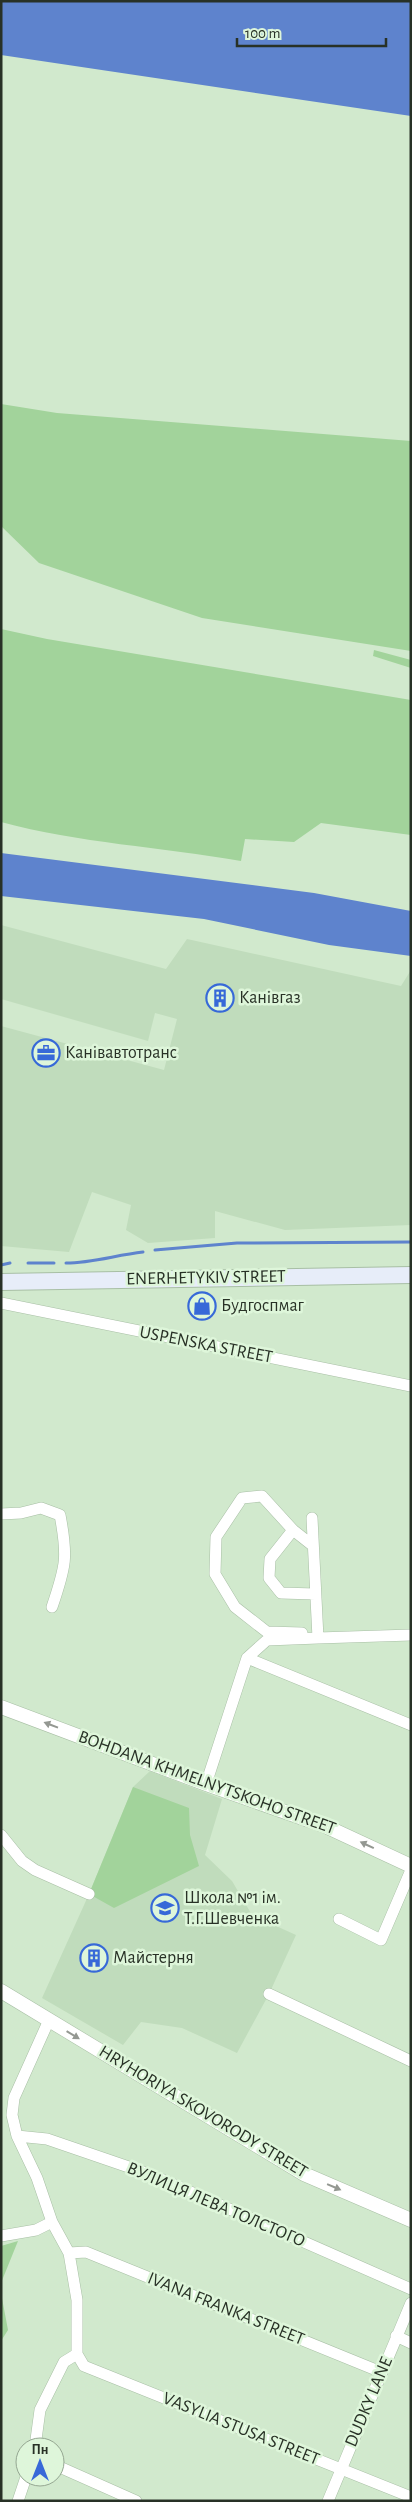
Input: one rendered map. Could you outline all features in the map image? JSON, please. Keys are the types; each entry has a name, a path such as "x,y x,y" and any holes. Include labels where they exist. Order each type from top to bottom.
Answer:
{"main road":[{"name":"ENERHETYKIV STREET","path":"1,1282 411,1275"}],"street":[{"name":"USPENSKA STREET","path":"1,1303 411,1386"},
{"path":"302,1633 266,1632 236,1606 215,1574 216,1537 242,1498 262,1496 293,1530 312,1545"},
{"path":"1,1514 21,1513 41,1508 60,1514 66,1546 65,1568 52,1606"},
{"path":"312,1518 318,1638"},
{"path":"293,1530 270,1559 269,1578 281,1593 315,1594"},
{"path":"206,1784 247,1658 267,1640 411,1635"},
{"path":"247,1658 411,1726"},
{"name":"BOHDANA KHMELNYTSKOHO STREET","path":"1,1707 206,1784 326,1826 411,1866"},
{"path":"1,1836 22,1860 35,1870 89,1894"},
{"path":"338,1919 381,1940 411,1870"},
{"name":"HRYHORIYA SKOVORODY STREET","path":"1,1991 304,2174 411,2220"},
{"path":"269,1994 411,2062"},
{"path":"36,2437 40,2410 64,2362 77,2354 77,2300 69,2253 52,2222 37,2178 17,2136 12,2115 14,2098 49,2020"},
{"name":"ВУЛИЦЯ ЛЕВА ТОЛСТОГО","path":"17,2136 47,2139 152,2175 411,2289"},
{"path":"1,2236 36,2230 52,2222"},
{"name":"IVANA FRANKA STREET","path":"69,2253 86,2252 381,2372"},
{"name":"DUDKY LANE","path":"328,2501 411,2303"},
{"path":"396,2336 411,2343"},
{"name":"VASYLIA STUSA STREET","path":"77,2354 84,2366 411,2497"},
{"path":"65,2469 136,2501"},
{"path":"18,2501 23,2487"}],"shaded area":[{"path":"1,925 166,969 187,939 401,986 411,970 411,1225 285,1230 215,1211 215,1238 148,1243 126,1230 131,1205 92,1192 69,1252 1,1246 1,1026 164,1070 177,1019 155,1013 148,1041 1,999"},
{"name":"Школа №1 ім. Т.Г.Шевченка","path":"150,1771 222,1799 205,1855 232,1881 252,1915 296,1935 269,1994 237,2053 182,2028 141,2022 123,2045 42,1998 89,1894 133,1787"}],"green space":[{"path":"1,404 57,413 411,441 411,651 202,618 39,563 1,526"},
{"path":"1,629 47,639 411,700 411,835 321,823 294,842 245,839 241,861 90,840 1,822"},
{"path":"374,650 411,660 411,668 373,656"},
{"path":"133,1787 189,1808 190,1835 199,1866 114,1908 89,1894"},
{"path":"18,2241 1,2283 1,2246"},
{"path":"1,2293 8,2330 1,2341"}],"water":[{"path":"1,1 411,1 411,116 1,55"},
{"path":"1,853 314,893 411,911 411,956 329,945 204,919 1,896"}],"waterway":[{"path":"155,1250 237,1243 411,1242"},
{"path":"66,1263 85,1262 143,1252"},
{"path":"1,1265 10,1263"},
{"path":"28,1263 54,1263"}],"place":[{"name":"Канівгаз","path":"220,998"},
{"name":"Канівавтотранс","path":"46,1053"},
{"name":"Будгоспмаг","path":"202,1306"},
{"name":"Школа №1 ім. Т.Г.Шевченка","path":"165,1908"},
{"name":"Майстерня","path":"94,1958"}]}
